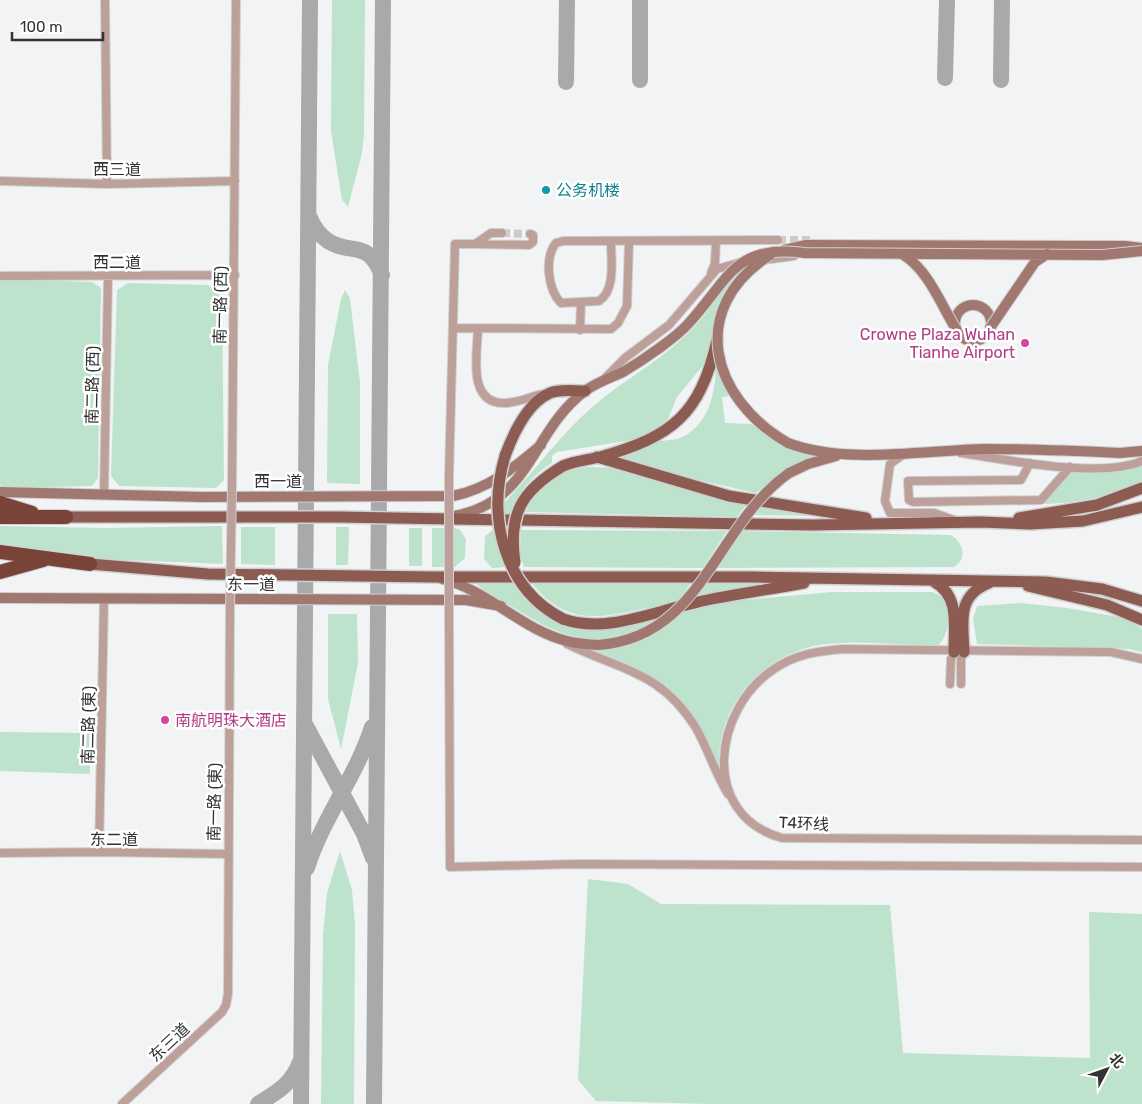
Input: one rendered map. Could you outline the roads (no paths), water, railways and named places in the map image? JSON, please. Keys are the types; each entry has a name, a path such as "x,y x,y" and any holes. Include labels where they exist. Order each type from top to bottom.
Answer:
{"highway":[{"path":"0,503 47,517"},
{"path":"0,517 66,517"},
{"path":"0,552 90,564"},
{"path":"0,572 49,558"}],"main road":[{"path":"441,518 483,508 503,495 521,476 561,416 585,391 622,372 658,349 688,324 733,269 753,257 806,245 1126,246 1142,251"},
{"path":"520,582 512,544 513,523 517,511 534,486 563,466 580,459 597,458 636,446 659,435 674,424 702,390 710,368 728,299 740,280 780,251 805,253 1102,255 1142,251"},
{"path":"900,254 912,260 921,270 956,329 963,338 973,341 984,337 1035,262 1047,254"},
{"path":"956,329 957,315 961,310 971,305 985,310 989,317 990,328"},
{"path":"719,331 721,366 736,398 754,420 788,444 809,450 847,454 947,451 1120,453 1142,451"},
{"path":"585,391 551,393 528,414 511,440 504,456 497,495 498,521 503,546 520,582 541,605 563,619 582,624 604,624 698,602 824,579"},
{"name":"西一道","path":"0,492 203,497 453,496 470,493 499,478 541,445"},
{"path":"432,577 460,584 547,634 566,641 598,646 615,644 640,636 664,623 678,611 702,581 760,498 789,473 822,459 847,454"},
{"path":"597,458 729,496 892,522"},
{"path":"998,522 1081,509 1115,500 1142,488"},
{"path":"66,517 441,518 812,525 892,522 1063,524 1105,517 1142,507"},
{"path":"90,564 208,574 432,577 752,576 824,579 1012,581 1084,585 1142,600"},
{"path":"931,580 941,586 953,601 959,652"},
{"path":"959,652 965,603 979,587 994,581"},
{"path":"1012,581 1107,605 1142,620"},
{"name":"东一道","path":"0,598 466,600 501,606"}],"street":[{"path":"106,0 107,184"},
{"name":"南一路 (西)","path":"230,610 235,275 236,0"},
{"name":"西三道","path":"0,181 107,184 235,181"},
{"path":"475,244 491,233 502,233"},
{"path":"530,234 534,237 531,245 455,244 449,477 450,867 577,864 1142,867"},
{"path":"611,242 608,292 600,301 562,303 552,290 550,259 553,246 556,243 563,241 778,240"},
{"path":"708,279 715,263 716,241"},
{"path":"453,328 611,329 625,314 629,242"},
{"path":"1100,242 1142,244"},
{"path":"602,381 625,358 669,325 717,269 731,264 790,256 1142,251"},
{"name":"西二道","path":"0,276 235,275"},
{"name":"南二路 (西)","path":"104,494 108,277"},
{"path":"580,330 581,302"},
{"path":"478,329 477,382 483,394 494,402 508,403 551,393"},
{"path":"947,451 1070,468 1131,466 1142,462"},
{"path":"907,452 890,464 885,501 890,513 934,512 959,522"},
{"path":"1030,463 1021,480 908,481 909,500 914,502 1041,500 1070,468"},
{"name":"南二路 (東)","path":"100,852 104,599"},
{"name":"南一路 (東)","path":"228,994 230,610"},
{"path":"547,634 580,651 630,669 666,692 695,726 732,801"},
{"name":"T4环线","path":"1142,659 1111,652 959,652 843,649 816,651 792,658 773,669 756,684 743,700 726,736 725,769 732,801 752,826 782,838 1142,840"},
{"path":"950,684 951,659 959,652 961,659 961,684"},
{"name":"东二道","path":"0,854 100,852 228,854"},
{"name":"东三道","path":"122,1104 222,1012 228,994"}],"tunnel":[{"path":"502,233 530,234"},
{"path":"778,240 813,240"}],"place":[{"name":"公务机楼","path":"546,190"},
{"name":"Crowne Plaza Wuhan Tianhe Airport","path":"1025,343"},
{"name":"南航明珠大酒店","path":"165,720"}]}
